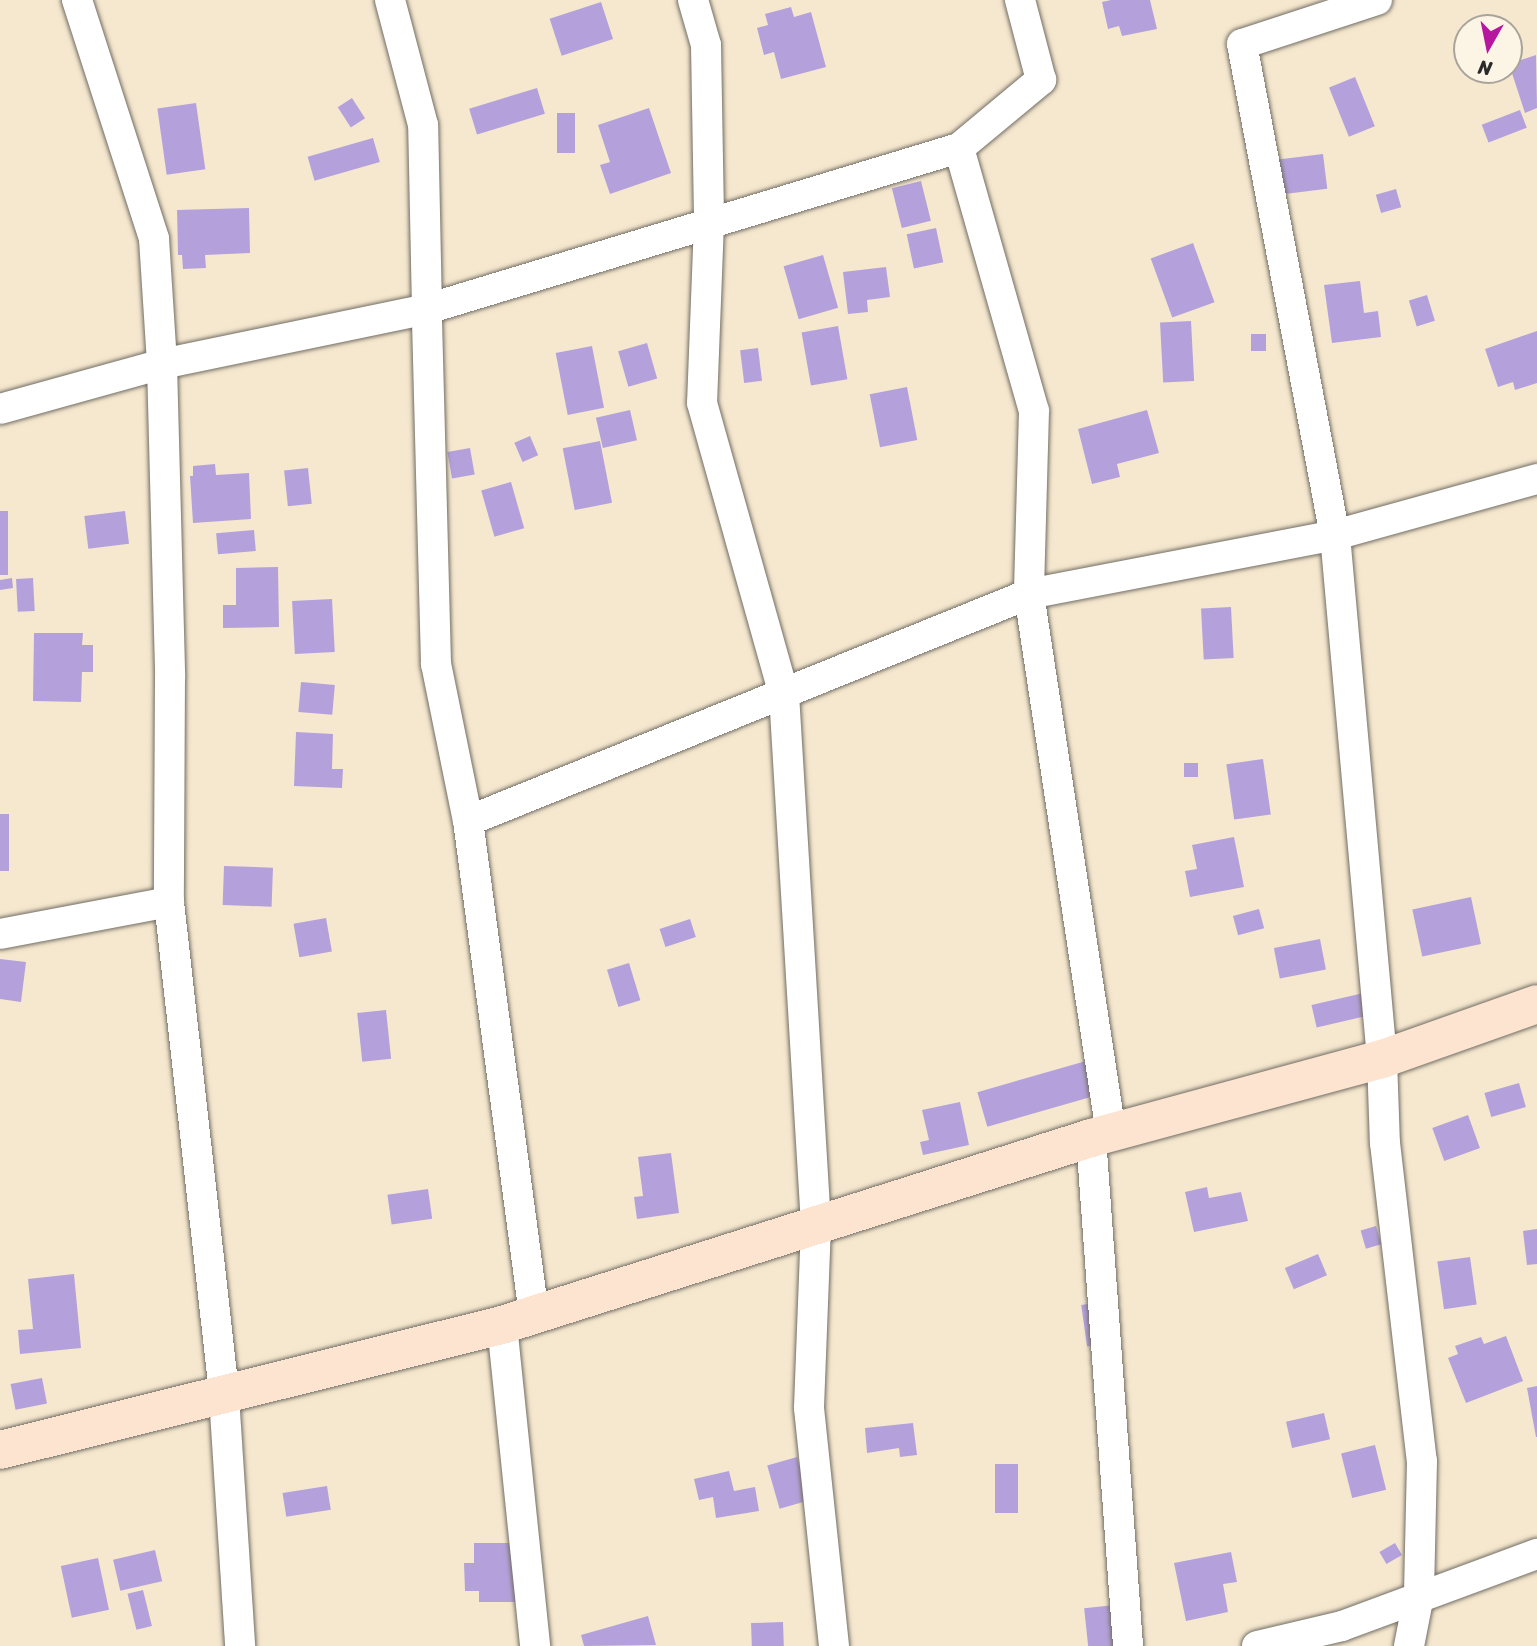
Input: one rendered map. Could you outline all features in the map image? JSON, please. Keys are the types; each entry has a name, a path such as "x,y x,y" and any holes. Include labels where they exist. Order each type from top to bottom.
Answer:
{"street":[{"path":"77,0 154,239 162,364 170,678 169,902 224,1396 240,1646"},
{"path":"390,0 423,125 436,664 468,821 518,1320 535,1646"},
{"path":"693,0 706,45 709,222 702,403 784,694 816,1225 809,1408 834,1646"},
{"path":"0,409 162,364 427,309 959,148 1041,80 1020,0"},
{"path":"1377,0 1242,44 1335,535 1382,1059 1385,1143 1422,1461 1419,1595 1409,1646"},
{"path":"959,148 1034,411 1029,594 1101,1136 1128,1646"},
{"path":"468,821 1029,594 1335,535 1537,479"},
{"path":"0,934 169,902"},
{"path":"0,1450 224,1396 518,1320 1101,1136 1382,1059 1537,1004"},
{"path":"1257,1646 1342,1626 1419,1595 1537,1554"}],"building":[{"path":"1150,0 1157,29 1122,36 1119,26 1108,29 1102,2"},
{"path":"601,2 613,39 562,56 550,19"},
{"path":"791,7 794,17 811,12 826,67 781,79 774,52 764,55 757,28 768,25 765,14"},
{"path":"1536,55 1537,108 1525,113 1516,84 1523,84 1523,59"},
{"path":"1355,77 1375,126 1349,137 1329,87"},
{"path":"537,88 545,114 477,135 469,109"},
{"path":"352,98 365,118 351,127 338,107"},
{"path":"196,103 205,169 167,175 157,108"},
{"path":"649,108 671,173 610,194 600,165 610,162 598,125"},
{"path":"1520,110 1527,128 1489,142 1482,125"},
{"path":"557,113 575,113 575,153 557,153"},
{"path":"373,138 380,162 315,181 308,157"},
{"path":"1323,154 1327,189 1281,194 1276,160"},
{"path":"921,181 931,221 902,228 892,188"},
{"path":"1396,189 1401,207 1381,213 1376,195"},
{"path":"249,208 250,253 205,255 206,268 183,269 182,255 178,255 177,210"},
{"path":"936,228 943,262 914,268 907,234"},
{"path":"1193,243 1215,302 1172,318 1151,258"},
{"path":"823,255 838,308 799,319 784,266"},
{"path":"886,267 890,297 867,300 868,312 848,314 843,272"},
{"path":"1360,281 1364,313 1378,311 1381,337 1332,343 1324,285"},
{"path":"1427,295 1435,321 1417,326 1409,301"},
{"path":"1191,321 1194,381 1163,383 1160,323"},
{"path":"838,326 847,379 811,386 802,332"},
{"path":"1537,331 1537,383 1515,390 1513,382 1498,387 1485,349"},
{"path":"1251,334 1266,334 1266,351 1251,351"},
{"path":"647,343 657,379 628,387 618,351"},
{"path":"592,346 604,408 568,415 556,353"},
{"path":"758,348 762,381 744,383 740,350"},
{"path":"907,387 917,440 880,447 870,394"},
{"path":"630,410 637,440 603,448 596,418"},
{"path":"1147,410 1159,453 1117,464 1120,477 1092,484 1078,429"},
{"path":"530,436 538,455 523,462 514,443"},
{"path":"600,441 612,503 575,510 563,448"},
{"path":"470,448 475,475 452,479 447,452"},
{"path":"215,464 216,475 249,473 251,519 193,523 190,476 193,476 193,466"},
{"path":"308,468 312,504 288,506 284,471"},
{"path":"511,482 524,528 494,537 481,491"},
{"path":"0,511 8,511 8,575 0,575"},
{"path":"125,511 129,544 88,549 84,516"},
{"path":"254,530 256,551 218,554 216,533"},
{"path":"278,567 279,627 223,628 223,605 236,605 236,568"},
{"path":"12,578 13,588 0,590 0,580"},
{"path":"33,578 35,611 18,612 16,579"},
{"path":"332,599 335,652 295,654 292,601"},
{"path":"1231,607 1234,658 1204,660 1201,609"},
{"path":"34,633 83,633 82,645 93,645 93,672 82,672 81,702 33,701"},
{"path":"301,682 335,685 332,715 298,712"},
{"path":"296,732 333,734 332,769 343,769 342,788 294,786"},
{"path":"1263,759 1271,814 1234,820 1226,764"},
{"path":"1184,763 1198,763 1198,777 1184,777"},
{"path":"0,814 9,814 9,871 0,871"},
{"path":"1234,837 1244,887 1190,897 1185,871 1197,869 1192,845"},
{"path":"224,866 273,868 272,907 223,905"},
{"path":"1471,897 1481,944 1422,956 1412,909"},
{"path":"1259,909 1264,928 1238,935 1233,916"},
{"path":"326,918 332,951 299,957 294,924"},
{"path":"690,919 696,937 665,947 660,929"},
{"path":"1320,939 1326,969 1280,978 1274,948"},
{"path":"0,959 26,962 21,1002 0,999"},
{"path":"629,963 640,1000 618,1007 607,970"},
{"path":"1368,992 1373,1014 1317,1027 1311,1005"},
{"path":"386,1010 391,1059 362,1062 357,1013"},
{"path":"1086,1061 1096,1096 987,1127 977,1092"},
{"path":"1519,1083 1526,1107 1491,1117 1484,1093"},
{"path":"960,1102 969,1145 923,1155 920,1142 929,1140 922,1110"},
{"path":"1468,1115 1480,1148 1444,1161 1432,1128"},
{"path":"671,1153 679,1213 637,1219 634,1197 643,1196 638,1157"},
{"path":"1207,1187 1209,1198 1241,1192 1248,1221 1194,1232 1185,1192"},
{"path":"428,1189 432,1219 392,1224 387,1195"},
{"path":"1376,1226 1381,1244 1366,1249 1361,1230"},
{"path":"1537,1229 1537,1264 1527,1265 1523,1231"},
{"path":"1318,1254 1327,1275 1294,1289 1285,1268"},
{"path":"1470,1257 1477,1305 1444,1309 1437,1262"},
{"path":"74,1274 81,1348 20,1354 18,1330 33,1329 28,1279"},
{"path":"1102,1302 1108,1344 1087,1347 1081,1305"},
{"path":"1506,1336 1523,1381 1466,1403 1448,1358 1458,1354 1455,1346 1481,1337 1484,1344"},
{"path":"42,1378 47,1404 16,1410 11,1384"},
{"path":"1537,1386 1537,1437 1536,1437 1527,1388"},
{"path":"1324,1413 1330,1439 1292,1448 1286,1422"},
{"path":"913,1423 917,1455 900,1457 899,1448 867,1453 865,1428"},
{"path":"1375,1445 1386,1490 1352,1498 1341,1453"},
{"path":"797,1457 809,1500 780,1509 767,1466"},
{"path":"995,1464 1018,1464 1018,1513 995,1513"},
{"path":"729,1471 734,1491 755,1487 759,1511 716,1518 713,1497 699,1500 694,1479"},
{"path":"327,1486 331,1510 286,1517 283,1493"},
{"path":"474,1543 521,1543 522,1602 479,1602 479,1591 465,1591 464,1563 474,1563"},
{"path":"1395,1543 1402,1555 1386,1564 1379,1552"},
{"path":"155,1550 162,1581 120,1591 113,1560"},
{"path":"1231,1552 1237,1582 1223,1584 1228,1612 1186,1621 1174,1563"},
{"path":"98,1558 109,1610 72,1618 61,1566"},
{"path":"143,1590 152,1626 136,1630 127,1594"},
{"path":"1115,1605 1119,1646 1088,1646 1084,1608"},
{"path":"648,1616 656,1645 584,1646 581,1635"},
{"path":"783,1622 784,1646 752,1646 751,1623"}]}
